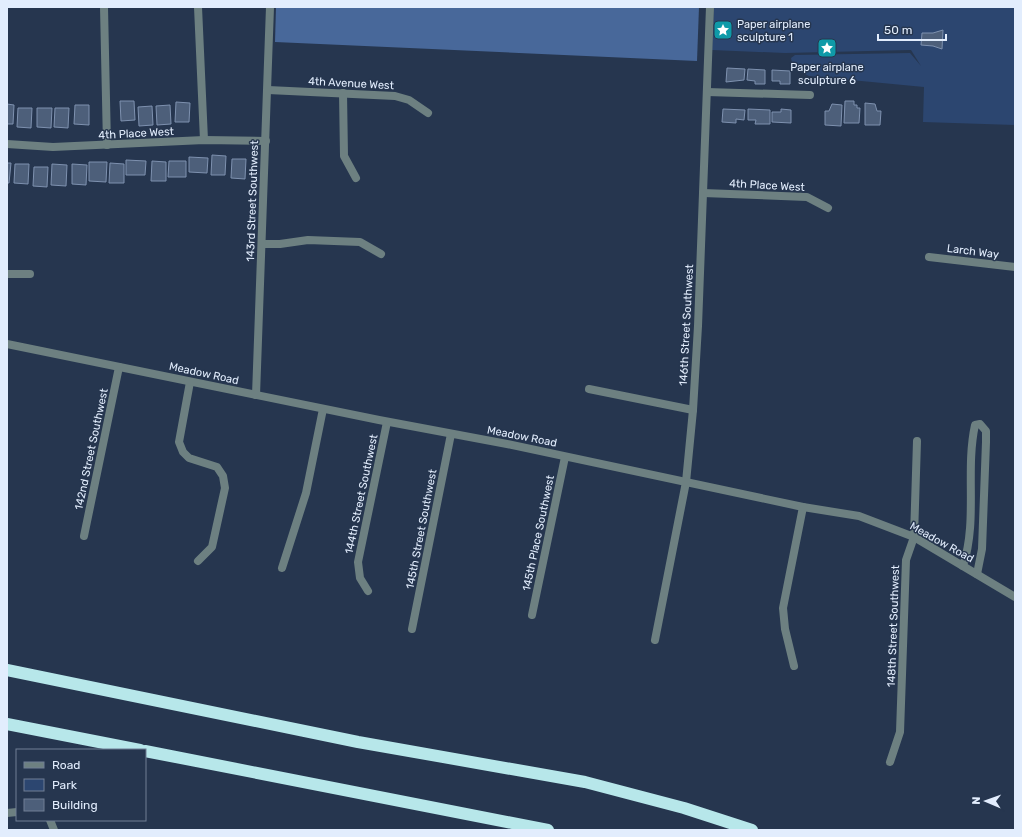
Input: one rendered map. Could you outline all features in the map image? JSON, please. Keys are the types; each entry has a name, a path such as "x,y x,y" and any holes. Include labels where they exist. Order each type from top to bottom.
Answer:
{"highway":[{"path":"7,670 358,742 585,782 684,808 752,830"},
{"path":"7,724 135,749"},
{"path":"146,751 548,830"}],"street":[{"path":"104,7 107,145"},
{"path":"198,7 204,140"},
{"name":"143rd Street Southwest","path":"256,395 270,7"},
{"name":"146th Street Southwest","path":"655,640 686,482 693,410 710,7"},
{"name":"4th Avenue West","path":"268,90 395,96 409,100 428,113"},
{"path":"707,92 810,95"},
{"path":"343,93 344,156 356,178"},
{"name":"4th Place West","path":"7,144 53,148 204,140 266,141"},
{"name":"4th Place West","path":"703,193 807,197 828,208"},
{"path":"262,244 280,244 308,240 360,242 381,254"},
{"name":"Larch Way","path":"929,257 1015,267"},
{"path":"7,274 30,274"},
{"name":"Meadow Road","path":"7,344 387,422 565,456 803,507 859,516 914,537 1015,597"},
{"name":"142nd Street Southwest","path":"84,536 119,367"},
{"path":"190,382 178,442 183,452 189,458 217,467 223,476 225,488 212,547 198,561"},
{"path":"589,389 693,410"},
{"path":"282,568 306,493 323,409"},
{"name":"144th Street Southwest","path":"368,591 360,578 358,562 387,422"},
{"path":"963,566 967,554 971,527 972,441 975,425 980,424 986,431 986,442 982,549 977,574"},
{"name":"145th Street Southwest","path":"412,629 452,434"},
{"name":"148th Street Southwest","path":"890,762 900,732 906,560 914,537 917,442"},
{"name":"145th Place Southwest","path":"532,615 565,456"},
{"path":"794,666 783,608 803,507"},
{"path":"51,821 54,826 54,830"}],"green space":[{"path":"714,7 1015,7 1015,125 923,122 924,87 809,76 793,68 791,58 795,55 910,53 921,66 911,50 785,53 712,50"}],"shaded area":[{"path":"276,7 699,7 697,61 275,42"}],"building":[{"path":"943,30 942,49 933,46 921,45 922,33 933,33"},
{"path":"727,68 745,69 744,80 726,82"},
{"path":"748,69 765,70 765,84 755,84 755,81 747,80"},
{"path":"772,70 790,71 790,84 780,84 780,81 772,81"},
{"path":"120,101 134,101 135,120 121,121"},
{"path":"845,101 854,101 854,105 857,105 857,108 860,108 859,123 844,123"},
{"path":"176,102 190,103 189,122 175,122"},
{"path":"865,103 875,104 877,111 881,111 880,125 865,125"},
{"path":"7,104 14,105 13,124 7,124"},
{"path":"832,104 842,105 841,126 825,125 825,111 829,111"},
{"path":"75,105 89,105 89,125 74,124"},
{"path":"170,105 171,124 157,125 156,106"},
{"path":"152,106 153,125 139,126 138,107"},
{"path":"18,108 32,108 31,128 17,127"},
{"path":"37,108 52,108 51,128 37,127"},
{"path":"55,108 69,108 68,128 54,127"},
{"path":"723,109 745,110 744,120 736,119 736,123 722,122"},
{"path":"748,109 770,110 770,124 755,124 756,120 748,120"},
{"path":"781,109 791,110 791,123 772,122 772,112 781,112"},
{"path":"212,155 226,156 225,175 211,175"},
{"path":"189,157 208,158 207,173 189,172"},
{"path":"232,159 246,159 245,179 231,178"},
{"path":"126,160 146,161 145,175 126,175"},
{"path":"152,161 166,162 166,181 151,181"},
{"path":"169,161 186,161 186,177 168,177"},
{"path":"89,162 107,162 106,182 89,181"},
{"path":"7,163 11,163 9,183 7,183"},
{"path":"110,163 124,164 124,183 109,183"},
{"path":"15,164 29,164 28,184 14,183"},
{"path":"52,164 67,165 66,186 51,185"},
{"path":"72,164 87,165 86,185 72,184"},
{"path":"34,167 48,167 47,187 33,186"}],"place":[{"name":"Paper airplane sculpture 1","path":"723,30"},
{"name":"Paper airplane sculpture 6","path":"827,48"}]}
